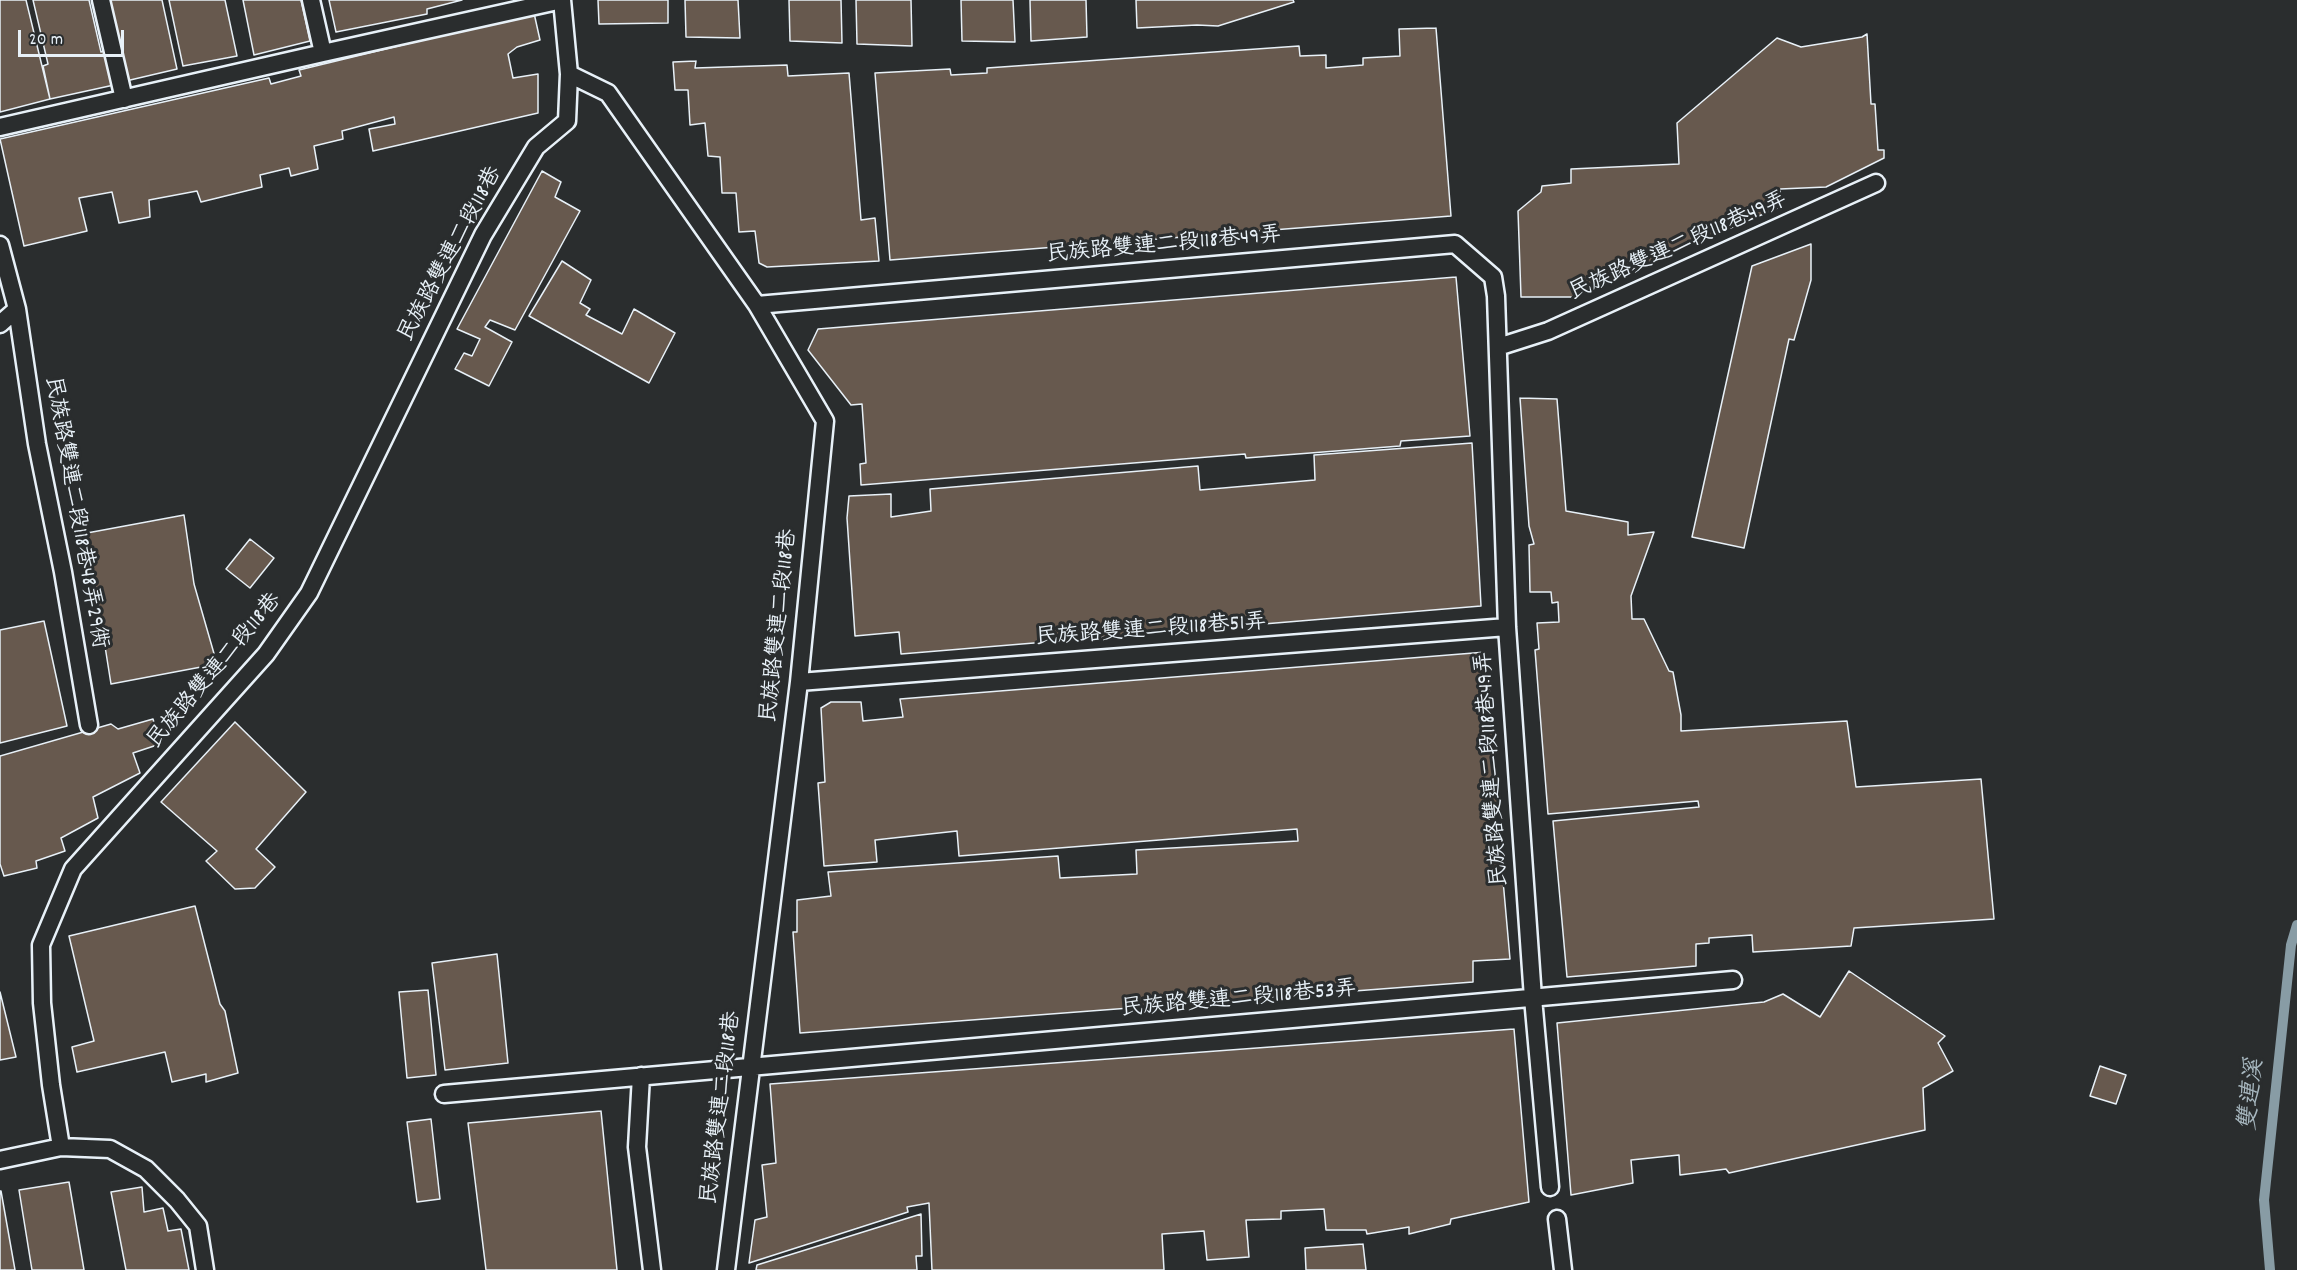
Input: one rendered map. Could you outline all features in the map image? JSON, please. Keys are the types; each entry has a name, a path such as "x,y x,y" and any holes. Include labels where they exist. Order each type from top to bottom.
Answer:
{"lane":[{"path":"101,0 124,99"},
{"path":"311,0 323,52"},
{"path":"0,127 323,52 562,0"},
{"name":"民族路雙連二段118巷","path":"61,1147 51,1085 42,1003 41,945 73,869 266,654 309,593 483,235 536,147 567,121 568,74 562,0"},
{"name":"民族路雙連二段118巷","path":"568,74 608,93 757,306 825,421 799,682 726,1270"},
{"name":"民族路雙連二段118巷49弄","path":"1498,347 1548,332 1876,183"},
{"name":"民族路雙連二段118巷48弄29衖","path":"0,244 17,309 37,444 63,572 89,725"},
{"name":"民族路雙連二段118巷49弄","path":"757,306 1455,244 1493,277 1496,296 1507,627 1533,998 1550,1186"},
{"path":"0,324 17,309"},
{"name":"民族路雙連二段118巷51弄","path":"799,682 1507,627"},
{"name":"民族路雙連二段118巷53弄","path":"444,1094 1733,980"},
{"path":"641,1076 636,1147 652,1270"},
{"path":"0,1160 61,1147 110,1149 146,1169 177,1200 198,1226 205,1270"},
{"path":"1557,1219 1563,1270"}],"building":[{"path":"0,0 26,0 50,99 0,112"},
{"path":"33,0 89,0 101,52 106,50 114,85 50,99 43,66 48,64"},
{"path":"107,0 162,0 177,69 126,81"},
{"path":"169,0 225,0 237,56 183,66"},
{"path":"243,0 301,0 310,41 254,55"},
{"path":"329,0 462,0 427,9 427,14 336,32"},
{"path":"598,0 668,0 668,23 599,24"},
{"path":"685,0 738,0 740,38 686,37"},
{"path":"789,0 841,0 842,43 790,41"},
{"path":"856,0 911,0 912,46 857,44"},
{"path":"961,0 1013,0 1015,42 962,41"},
{"path":"1030,0 1086,0 1087,37 1031,41"},
{"path":"1136,0 1293,0 1294,2 1218,26 1137,28"},
{"path":"534,13 540,40 517,47 508,54 513,78 538,74 538,113 373,151 369,129 395,124 394,117 342,131 343,139 314,146 318,169 291,176 289,168 260,175 262,187 201,202 197,191 149,200 150,217 119,223 112,192 79,198 87,231 24,246 0,139 269,78 271,84 301,76 299,70"},
{"path":"1436,28 1451,216 890,260 875,73 950,69 951,75 987,73 987,68 1299,46 1300,56 1326,55 1326,68 1363,65 1363,58 1400,56 1399,29"},
{"path":"1867,34 1871,104 1875,104 1878,150 1884,150 1884,158 1826,187 1780,189 1780,207 1580,292 1580,297 1521,297 1518,211 1541,192 1542,186 1571,183 1571,169 1679,164 1677,123 1777,38 1801,47 1862,37"},
{"path":"696,61 695,68 787,65 788,76 849,73 861,220 875,218 879,261 767,267 759,263 755,231 739,232 736,193 722,193 720,157 708,156 705,123 690,125 688,90 675,90 673,62"},
{"path":"542,171 561,182 555,197 580,211 515,330 490,320 485,327 512,342 489,386 455,369 464,353 472,356 480,339 457,329"},
{"path":"1811,244 1811,280 1794,340 1789,339 1744,548 1692,537 1752,266"},
{"path":"562,261 591,280 580,303 590,309 586,315 622,334 634,309 675,333 649,383 529,316"},
{"path":"1456,277 1470,436 1401,441 1400,446 1246,458 1245,454 861,485 860,464 866,463 862,404 851,405 808,350 818,329"},
{"path":"1520,398 1557,399 1566,511 1628,522 1628,535 1654,532 1631,596 1632,619 1644,619 1669,671 1673,672 1681,715 1681,731 1847,721 1856,787 1981,779 1994,919 1854,928 1851,946 1753,952 1752,935 1709,938 1709,943 1696,944 1696,966 1567,977 1553,821 1699,807 1698,801 1548,814 1535,650 1539,649 1537,623 1559,622 1558,602 1552,603 1551,592 1530,592 1529,545 1534,544 1529,526"},
{"path":"1472,443 1481,606 901,654 899,632 855,636 847,518 849,496 891,494 891,517 931,511 930,489 1198,466 1200,490 1315,480 1314,455"},
{"path":"184,515 194,584 217,664 111,684 87,533"},
{"path":"250,539 274,558 250,588 226,569"},
{"path":"44,621 67,726 0,743 0,630"},
{"path":"1486,652 1500,814 1489,816 1489,826 1498,824 1510,959 1473,961 1473,982 800,1033 793,932 797,932 797,900 831,896 828,872 1058,856 1060,878 1137,874 1136,850 1298,841 1297,829 959,856 957,831 875,840 877,862 824,866 818,783 825,782 821,708 831,702 861,702 863,721 903,717 900,699"},
{"path":"153,719 160,744 133,753 140,773 93,797 98,818 61,838 65,851 36,861 37,868 4,876 0,864 0,756 111,724 118,729"},
{"path":"235,722 306,792 256,849 275,867 255,888 235,889 206,861 217,851 161,802"},
{"path":"195,906 220,1004 225,1011 238,1073 206,1082 206,1074 172,1082 165,1052 77,1072 72,1047 94,1041 69,936"},
{"path":"497,954 508,1063 445,1070 432,963"},
{"path":"1849,971 1945,1036 1938,1043 1953,1071 1923,1088 1925,1130 1729,1173 1726,1169 1680,1175 1679,1155 1631,1160 1633,1183 1571,1195 1557,1023 1764,1002 1783,994 1820,1017"},
{"path":"428,990 436,1075 407,1078 399,992"},
{"path":"0,992 16,1057 0,1060"},
{"path":"1514,1029 1529,1202 1451,1219 1450,1224 1409,1234 1409,1227 1367,1234 1366,1230 1326,1230 1324,1209 1281,1211 1281,1219 1246,1220 1249,1257 1207,1260 1204,1231 1162,1234 1164,1270 932,1270 929,1203 907,1207 908,1212 749,1263 755,1220 767,1217 762,1165 776,1163 770,1084"},
{"path":"2100,1066 2126,1075 2116,1104 2090,1096"},
{"path":"601,1111 617,1270 486,1270 468,1123"},
{"path":"431,1119 440,1199 417,1202 407,1122"},
{"path":"69,1182 84,1270 32,1270 19,1190"},
{"path":"142,1187 144,1212 163,1208 168,1231 181,1229 189,1270 126,1270 111,1192"},
{"path":"1,1191 15,1270 0,1270"},
{"path":"921,1214 922,1256 916,1256 917,1270 756,1270 757,1265"},
{"path":"1363,1244 1366,1270 1306,1270 1305,1248"}],"waterway":[{"name":"雙連溪","path":"2270,1270 2264,1200 2291,945 2297,925"}]}
